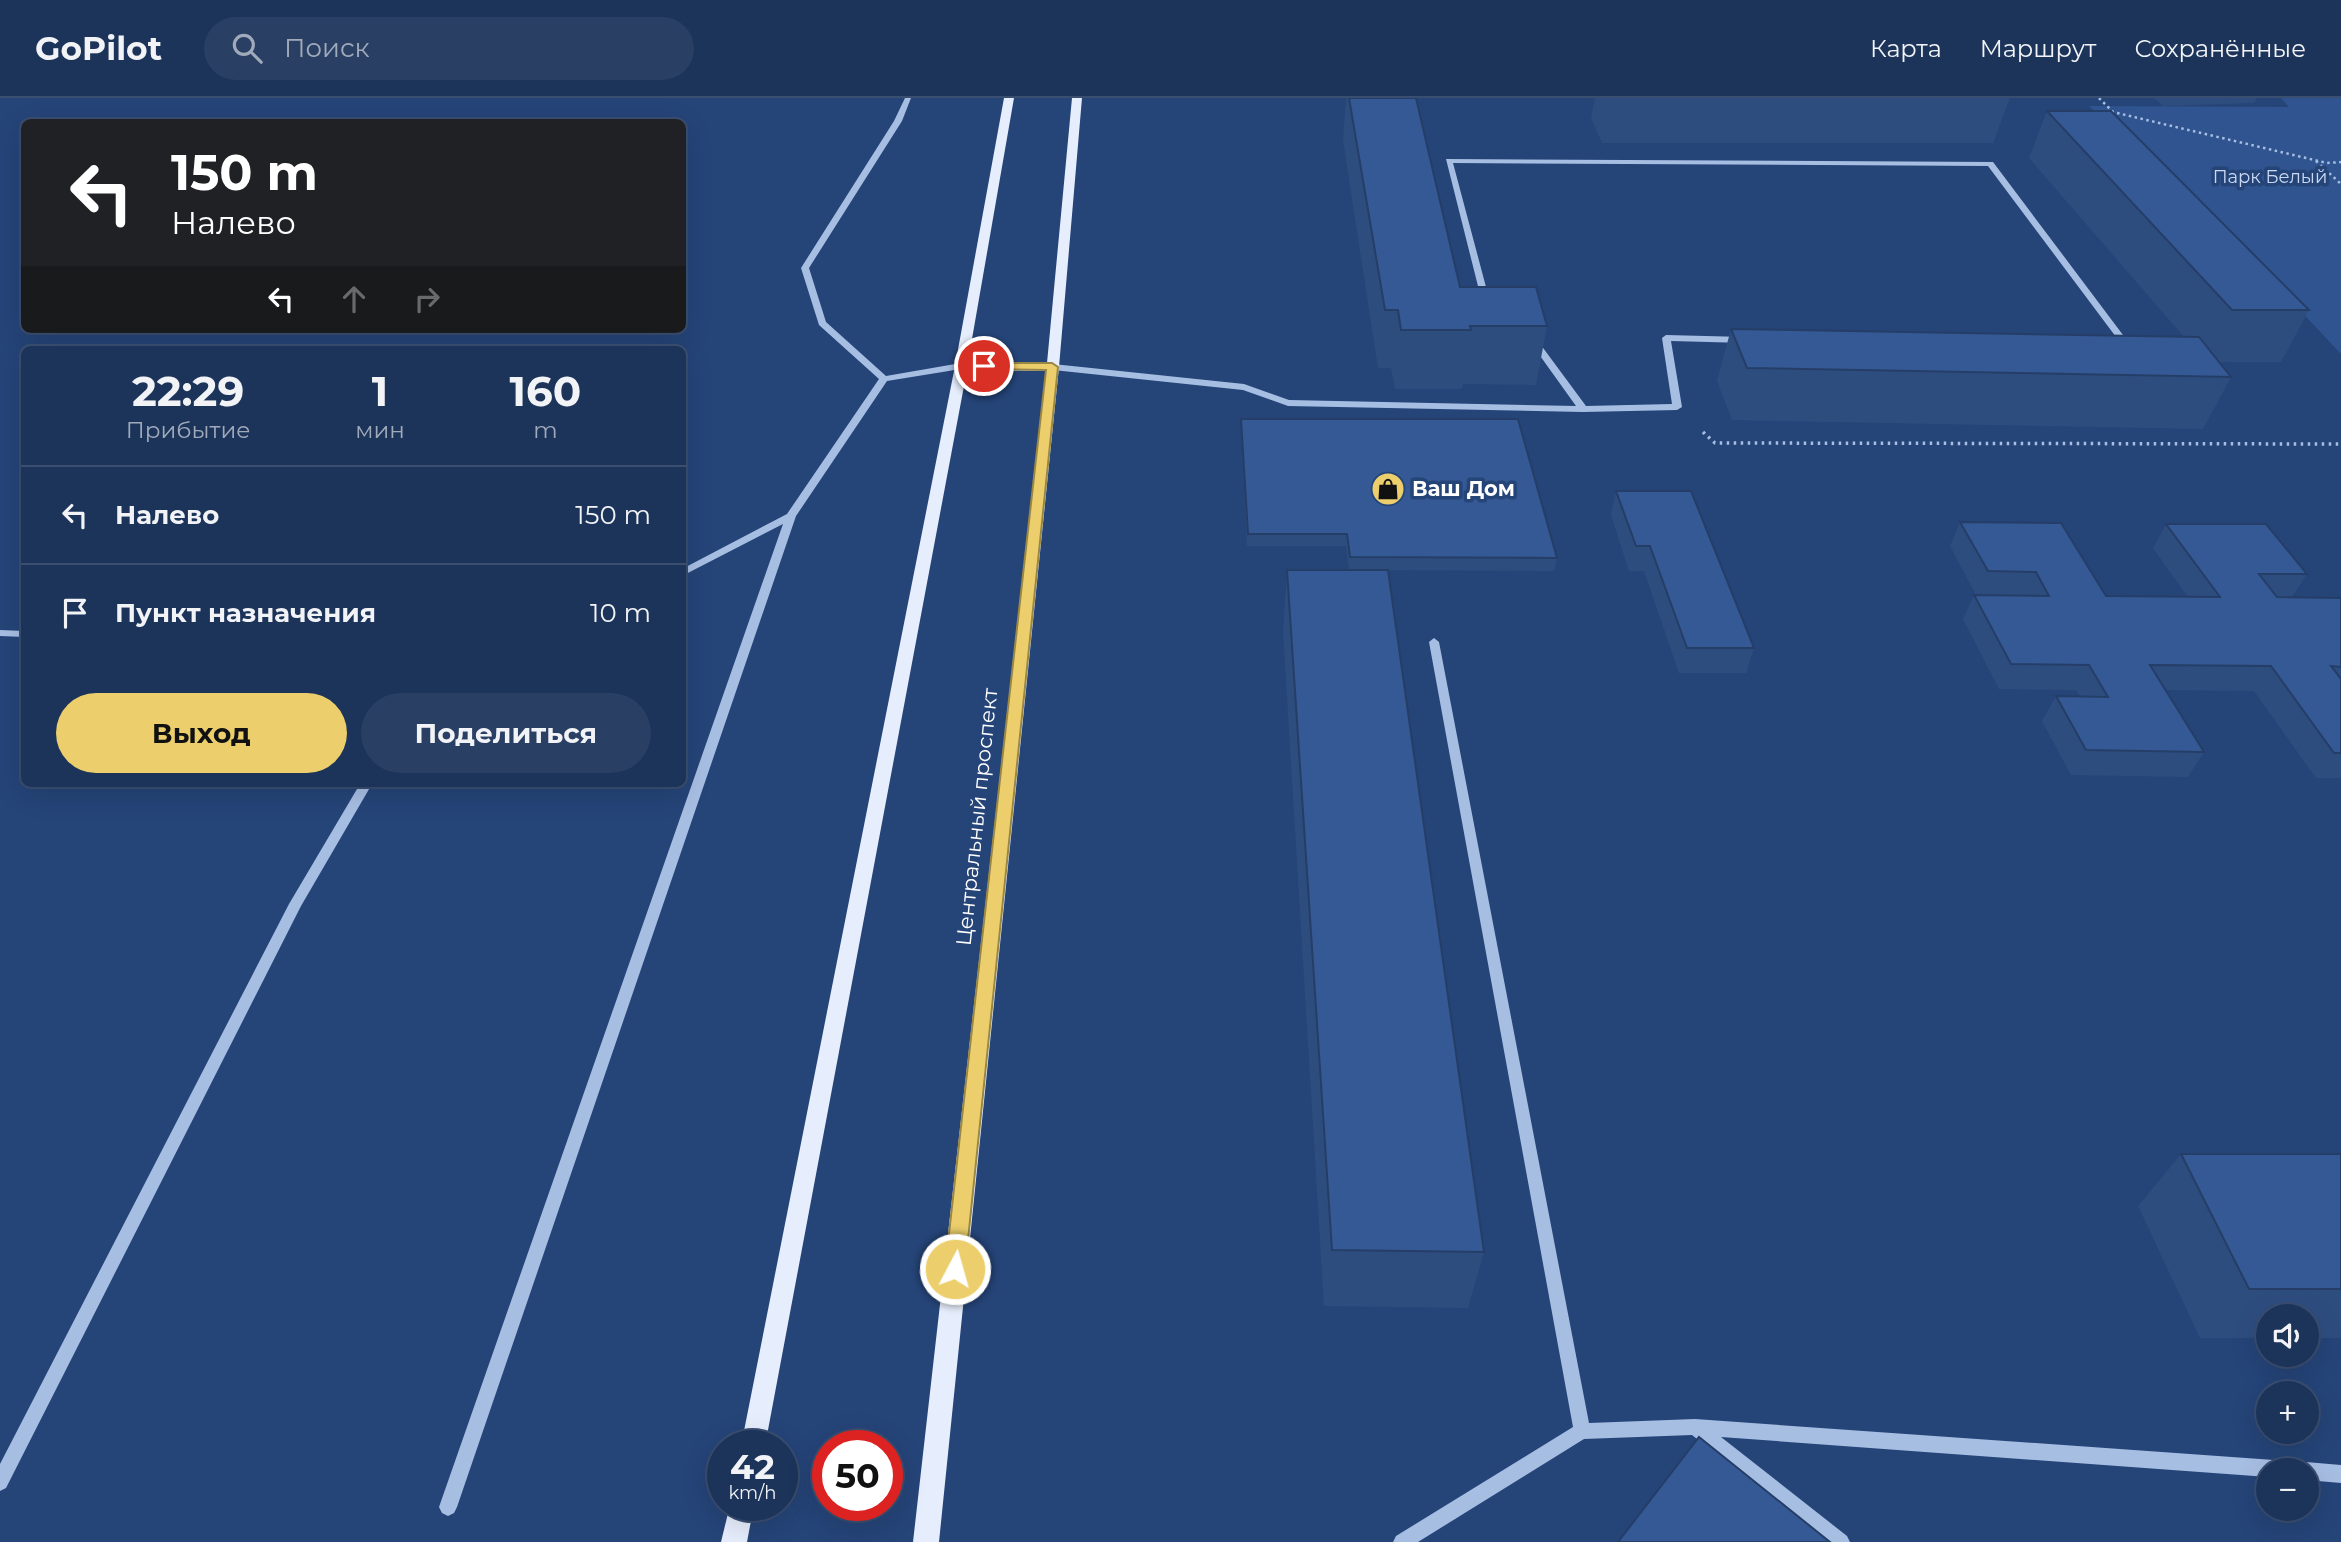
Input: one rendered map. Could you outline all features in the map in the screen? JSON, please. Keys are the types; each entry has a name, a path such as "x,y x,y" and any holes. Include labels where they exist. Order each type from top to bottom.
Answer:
{"main road":[{"path":"756,1430 961,366 1009,98"},
{"name":"Центральный проспект","path":"926,1542 1052,367 1077,98"},
{"path":"961,366 1052,367"},
{"path":"734,1542 739,1521"}],"lane":[{"path":"884,379 822,323 805,268 898,121 908,98"},
{"path":"1493,307 1483,300 1450,161 1990,164 2129,348 2115,348"},
{"path":"1522,326 1583,409"},
{"path":"1052,367 1244,387 1288,402 1583,409 1677,407 1666,338 1762,340"},
{"path":"448,1507 791,516 884,379 961,366"},
{"path":"1545,416 1583,409"},
{"path":"686,571 791,516"},
{"path":"0,633 21,634"},
{"path":"1434,642 1582,1431"},
{"path":"0,1482 295,904 364,787"},
{"path":"1695,1427 1841,1542"},
{"path":"1402,1542 1582,1431 1695,1427 2256,1468"},
{"path":"2319,1472 2341,1474"}],"path":[{"path":"2099,98 2113,112 2327,163 2341,164"},
{"path":"2315,160 2341,184"},
{"path":"1677,407 1715,443 2341,444"}],"green space":[{"name":"Парк Белый","path":"2281,98 2341,98 2341,354 2203,207 2089,106 2289,107"}],"building":[{"path":"1349,98 1416,98 1460,287 1536,287 1547,326 1470,326 1471,330 1401,330 1398,310 1385,310"},
{"path":"2047,111 2111,111 2309,310 2232,310"},
{"path":"1731,329 2199,337 2231,377 1747,368"},
{"name":"Ваш Дом","path":"1241,419 1518,419 1557,558 1350,557 1347,534 1248,534"},
{"path":"1616,491 1691,491 1754,648 1687,648 1650,546 1636,546"},
{"path":"1960,522 2061,523 2106,596 2220,597 2166,524 2266,524 2307,574 2259,574 2277,597 2341,598 2341,667 2331,666 2341,679 2341,753 2334,753 2271,666 2150,665 2204,752 2086,750 2056,696 2108,697 2089,665 2011,664 1974,595 2049,596 2036,572 1988,571"},
{"path":"1287,570 1388,570 1484,1252 1332,1250"},
{"path":"2181,1154 2341,1154 2341,1289 2249,1289"},
{"path":"1699,1437 1830,1542 1618,1542"}],"place":[{"name":"Ваш Дом","path":"1388,489"}],"route":[{"path":"955,1269 1052,367 984,366"}]}
